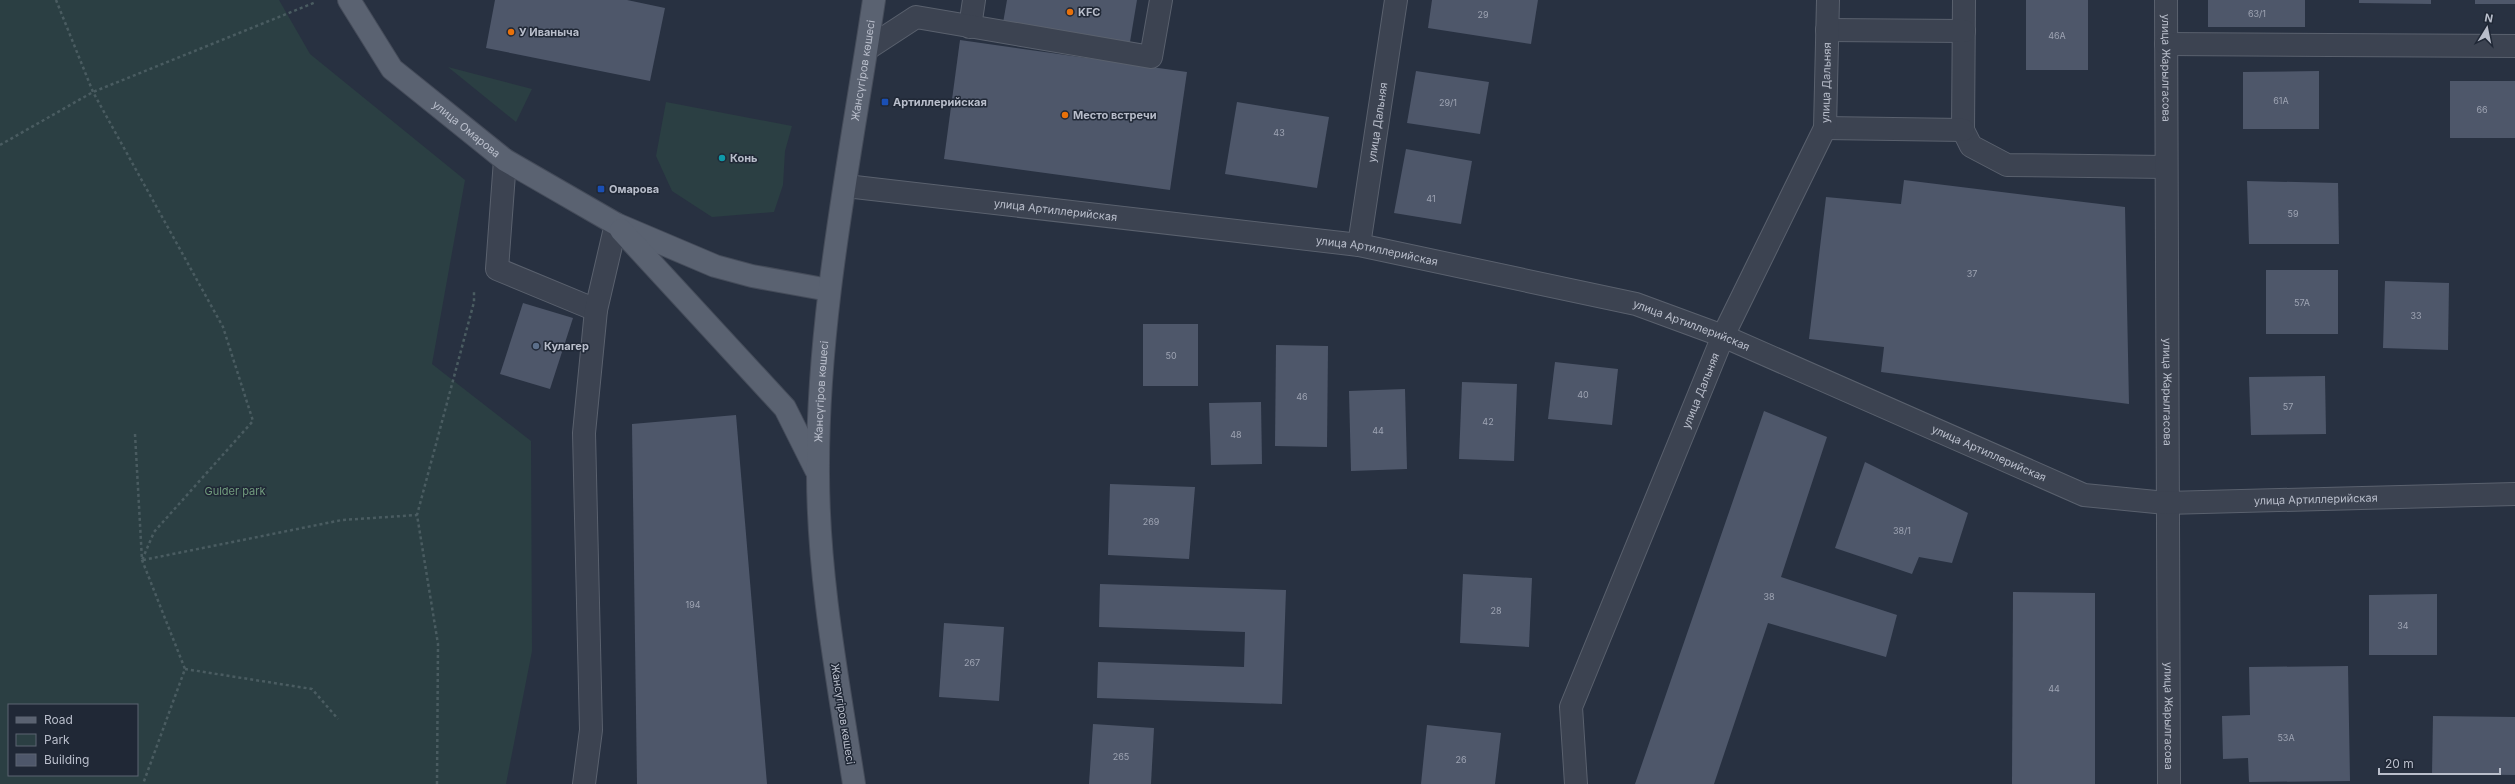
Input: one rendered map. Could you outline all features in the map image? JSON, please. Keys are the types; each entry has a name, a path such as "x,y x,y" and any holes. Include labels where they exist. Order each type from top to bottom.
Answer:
{"main road":[{"name":"улица Омарова","path":"349,0 392,70 505,160 616,224"},
{"name":"Жансүгіров көшесі","path":"854,784 823,586 818,473 821,377 829,290 874,0"},
{"path":"616,224 715,266 752,276 829,290"},
{"path":"616,224 785,408 818,473"}],"street":[{"path":"970,27 974,0"},
{"path":"867,49 916,17 1151,57 1161,0"},
{"name":"улица Дальняя","path":"1359,246 1396,0"},
{"name":"улица Дальняя","path":"1576,784 1571,707 1723,336 1825,128 1828,0"},
{"path":"1964,0 1963,130 1971,146 2007,165 2166,167"},
{"name":"улица Жарылгасова","path":"2166,0 2166,503 2169,784"},
{"path":"1827,30 1964,31"},
{"path":"2166,44 2515,46"},
{"path":"1825,128 1963,130"},
{"path":"505,160 497,269 596,310"},
{"name":"улица Артиллерийская","path":"846,186 1359,246 1636,304 1723,336 2084,495 2166,503 2515,494"},
{"path":"584,784 591,730 584,433 596,310 616,224"}],"path":[{"path":"56,0 93,92 223,327 253,421 154,532 142,560"},
{"path":"0,145 93,92 322,0"},
{"path":"437,784 438,644 417,515 474,302 474,286"},
{"path":"135,434 142,560 185,669 143,784"},
{"path":"142,560 342,520 417,515"},
{"path":"185,669 312,689 338,719"}],"green space":[{"name":"Gulder park","path":"0,0 279,0 310,54 465,180 432,364 531,441 532,651 506,784 0,784"},
{"path":"448,67 532,89 516,122"},
{"path":"666,102 792,126 785,151 783,185 774,212 712,217 672,191 656,156"}],"building":[{"path":"495,0 627,0 665,8 650,81 486,48"},
{"name":"KFC","path":"1007,0 1137,0 1130,42 1003,23"},
{"path":"1432,0 1538,0 1531,44 1428,28"},
{"path":"2026,0 2088,0 2088,70 2026,70"},
{"path":"2208,0 2305,0 2305,27 2208,27"},
{"path":"2359,0 2431,0 2431,4 2359,3"},
{"path":"2475,0 2515,0 2515,4 2475,4"},
{"name":"Место встречи","path":"960,40 1187,72 1170,190 944,159"},
{"path":"1416,71 1489,82 1480,134 1407,123"},
{"path":"2319,71 2319,129 2243,129 2243,72"},
{"path":"2450,81 2515,81 2515,138 2450,138"},
{"path":"1237,102 1329,117 1317,188 1225,174"},
{"path":"1406,149 1472,161 1461,224 1394,213"},
{"path":"1904,180 2125,207 2129,404 1881,372 1884,347 1809,339 1826,197 1901,204"},
{"path":"2247,181 2338,183 2339,244 2249,244"},
{"path":"2266,270 2338,270 2338,334 2266,334"},
{"path":"2385,281 2449,283 2448,350 2383,348"},
{"name":"Кулагер","path":"523,303 573,318 550,389 500,374"},
{"path":"1143,324 1198,324 1198,386 1143,386"},
{"path":"1276,345 1328,346 1327,447 1275,446"},
{"path":"1555,362 1618,369 1612,425 1548,419"},
{"path":"2325,376 2326,434 2251,435 2249,377"},
{"path":"1462,382 1517,384 1514,461 1459,459"},
{"path":"1405,389 1407,469 1351,471 1349,391"},
{"path":"1261,402 1262,464 1211,465 1209,403"},
{"path":"1764,411 1827,437 1781,577 1897,615 1886,657 1768,623 1714,784 1635,784"},
{"path":"736,415 767,784 637,784 632,424"},
{"path":"1865,462 1968,513 1952,563 1919,557 1912,574 1835,548"},
{"path":"1110,484 1195,487 1189,559 1108,555"},
{"path":"1463,574 1532,578 1529,647 1460,643"},
{"path":"1100,584 1286,590 1282,704 1097,698 1098,662 1244,667 1245,632 1099,627"},
{"path":"2013,592 2095,593 2095,784 2012,784"},
{"path":"2437,594 2437,655 2369,655 2369,595"},
{"path":"944,623 1004,627 999,701 939,697"},
{"path":"2348,666 2350,781 2249,782 2248,758 2223,759 2222,716 2250,715 2249,667"},
{"path":"2433,716 2515,717 2515,775 2432,774"},
{"path":"1093,724 1154,728 1151,784 1089,784"},
{"path":"1427,725 1501,733 1495,784 1421,784"}],"place":[{"name":"KFC","path":"1070,12"},
{"name":"У Иваныча","path":"511,32"},
{"name":"Артиллерийская","path":"885,102"},
{"name":"Место встречи","path":"1065,115"},
{"name":"Конь","path":"722,158"},
{"name":"Омарова","path":"601,189"},
{"name":"Кулагер","path":"536,346"}]}
